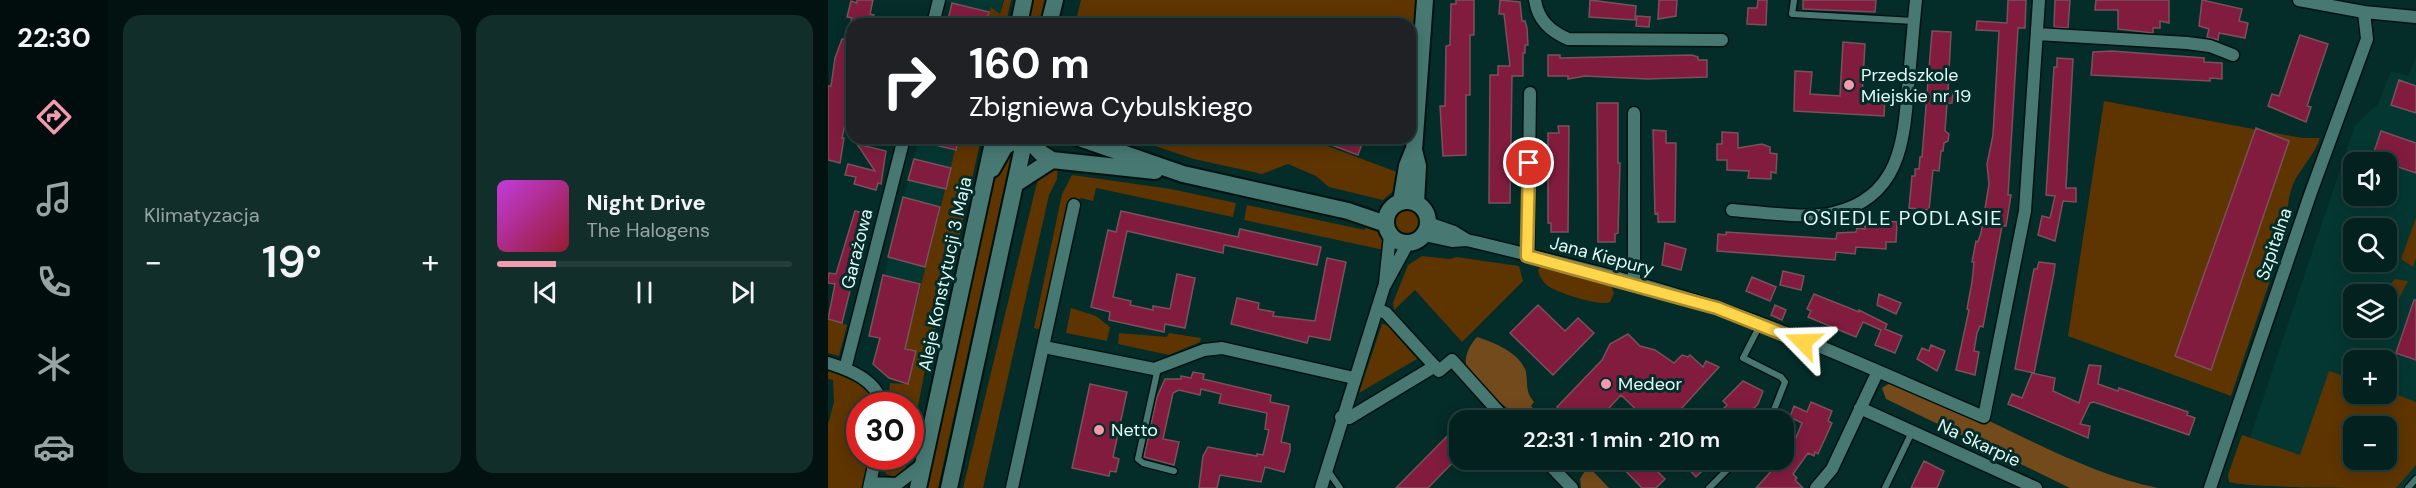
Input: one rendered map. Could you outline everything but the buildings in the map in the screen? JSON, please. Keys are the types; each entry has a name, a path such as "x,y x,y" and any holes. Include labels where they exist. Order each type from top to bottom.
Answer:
{"street":[{"path":"934,18 939,0"},
{"path":"1020,18 1024,0"},
{"path":"1050,18 1055,0"},
{"path":"1416,91 1425,0"},
{"path":"1534,0 1542,20 1552,32 1568,39 1722,40"},
{"path":"1732,210 1831,214 1857,204 1880,186 1899,157 1903,140 1916,0"},
{"path":"2039,0 2037,34 2187,43 2210,46 2233,55"},
{"path":"2299,0 2364,12 2416,16"},
{"name":"Szpitalna","path":"2211,488 2306,205 2367,39 2364,12"},
{"name":"Jana Kiepury","path":"1426,229 1454,232 1467,240 1634,284 1727,312 1878,371 1984,417 2025,211 2037,34"},
{"path":"1527,256 1530,93"},
{"path":"1634,113 1634,284"},
{"name":"Garażowa","path":"845,369 902,144"},
{"name":"Aleje Konstytucji 3 Maja","path":"924,459 993,144"},
{"path":"985,181 1005,147 1011,144"},
{"path":"949,488 1023,144"},
{"path":"1031,144 1052,160 1183,174"},
{"path":"1096,144 1183,174 1348,211 1396,215 1426,213 1426,229 1408,243 1384,287"},
{"path":"1321,488 1341,417 1384,287 1396,215 1418,166 1414,144"},
{"path":"1015,184 1052,160"},
{"path":"1012,488 1074,205"},
{"path":"1396,215 1397,241 1408,243"},
{"path":"1377,309 1386,313 1437,368"},
{"path":"1044,346 1144,368 1158,368 1204,350 1222,348 1354,378"},
{"path":"1341,417 1348,418 1452,360 1497,410"},
{"path":"828,363 845,369 869,383 878,392"},
{"path":"1816,488 1832,469 1878,371"},
{"name":"Na Skarpie","path":"1860,408 2033,487"},
{"path":"873,470 870,486 897,484 915,470"},
{"name":"Aleje Konstytucji 3 Maja","path":"918,488 922,470"},
{"path":"1555,470 1572,488"}],"lane":[{"path":"1794,0 1792,14 1914,21"},
{"path":"1760,324 1743,358 1781,377 1785,382 1774,410"},
{"path":"1158,368 1138,459 1143,464 1174,471"},
{"name":"Na Skarpie","path":"1885,488 1912,432"},
{"path":"1326,468 1340,488"},
{"path":"1708,488 1727,470"},
{"path":"2408,488 2416,479"}],"shaded area":[{"path":"941,0 1003,0 1000,15 989,12 988,18 948,18 952,3"},
{"path":"1004,0 1011,0 1007,18 988,18 991,7 1000,14"},
{"path":"1030,0 1046,0 1042,18 1026,18"},
{"path":"1081,0 1418,0 1416,28 1416,18 1076,18"},
{"path":"2416,57 2416,488 2306,488 2235,482 2343,161 2343,206 2397,206 2397,152 2346,152 2355,125 2378,104 2391,71 2408,76"},
{"path":"2104,101 2302,138 2320,138 2290,192 2286,233 2231,396 2068,336"},
{"path":"917,144 956,144 906,345 869,336"},
{"path":"956,144 980,144 945,303 929,349 921,392 889,392 890,383 908,384 916,351 879,342 880,338 906,345"},
{"path":"1000,144 1014,144 938,488 928,488"},
{"path":"1149,144 1322,144 1402,174 1398,187 1383,200 1329,187 1316,176 1288,164 1262,174 1194,159"},
{"path":"1058,160 1057,179 1049,195 983,488 963,488 1041,166"},
{"path":"1072,175 1171,189 1236,203 1233,217 1096,188 1093,201 1081,198 1077,201 1047,331 1034,328 1062,194"},
{"path":"1247,205 1365,230 1367,223 1382,228 1384,250 1244,220"},
{"path":"1408,209 1418,213 1422,223 1418,233 1408,237 1398,233 1394,223 1398,213"},
{"path":"2416,218 2416,258 2413,267 2401,259"},
{"path":"1422,256 1450,259 1456,257 1519,266 1523,281 1462,342 1415,290 1394,310 1393,303 1408,265"},
{"path":"1541,266 1611,285 1614,293 1610,302 1605,303 1579,299 1548,286 1539,274 1538,270"},
{"path":"2395,279 2408,281 2397,302 2397,284 2391,284"},
{"path":"1071,308 1096,316 1110,327 1107,341 1066,333"},
{"path":"828,319 847,325 839,356 828,353"},
{"path":"1382,324 1387,325 1417,359 1359,393"},
{"path":"1119,333 1167,337 1169,333 1201,338 1200,342 1169,355 1118,344"},
{"path":"1477,337 1513,354 1526,372 1528,391 1534,402 1531,406 1535,410 1509,410 1471,376 1466,366 1469,349"},
{"path":"828,363 858,375 872,392 846,392 846,470 873,470 869,488 828,488 828,424 834,402 833,380 828,379"},
{"path":"2329,371 2343,376 2343,404 2397,404 2397,395 2416,402 2416,465 2396,488 2283,487 2229,482 2228,475 2242,435 2300,455"},
{"path":"1890,383 1958,407 2089,467 2158,488 2070,488 1886,399 1882,388"},
{"path":"884,470 905,470 897,478 886,474"},
{"path":"1586,470 1592,470 1609,488 1581,488 1580,479"}],"place":[{"name":"Przedszkole Miejskie nr 19","path":"1849,85"},
{"name":"Medeor","path":"1606,384"},
{"name":"Netto","path":"1099,430"}],"district":[{"name":"OSIEDLE PODLASIE","path":"1903,218"}],"route":[{"path":"1529,163 1527,256 1717,308 1803,342"}]}
